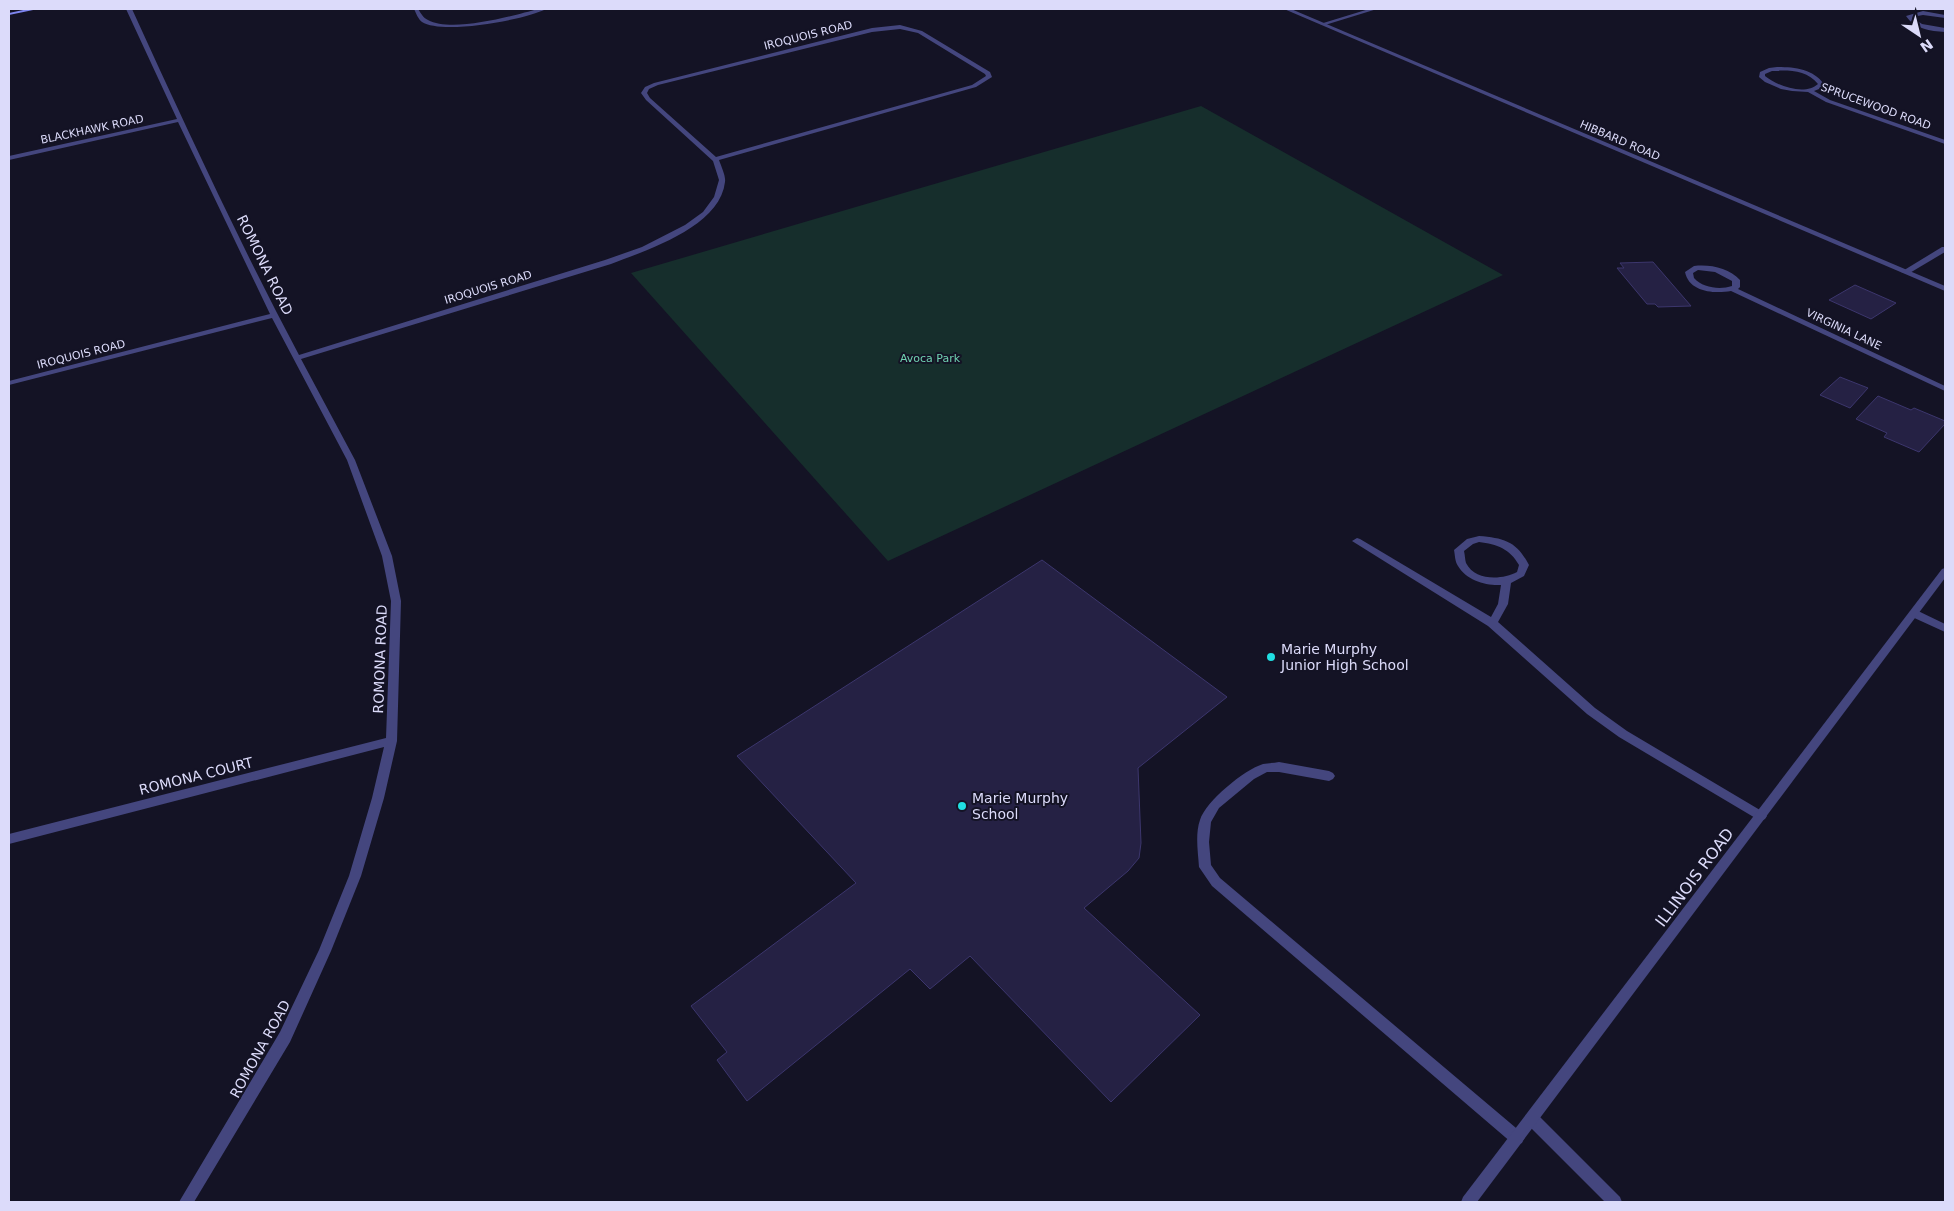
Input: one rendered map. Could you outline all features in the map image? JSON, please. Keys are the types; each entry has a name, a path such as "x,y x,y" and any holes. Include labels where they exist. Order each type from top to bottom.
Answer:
{"main road":[{"path":"9,14 35,9"}],"street":[{"name":"ROMONA ROAD","path":"129,9 274,315 351,460 387,556 396,602 391,741 378,798 355,876 325,951 286,1037 186,1202"},
{"path":"416,9 424,21 443,26 490,22 543,9"},
{"name":"HIBBARD ROAD","path":"1287,9 1945,289"},
{"path":"1323,24 1374,9"},
{"path":"1945,16 1923,13 1909,16 1913,22 1945,30"},
{"name":"IROQUOIS ROAD","path":"297,358 647,248 695,222 714,202 724,184 722,174 716,159 648,99 644,93 648,88 671,80 872,30 900,27 920,32 988,73 989,77 974,86 716,159"},
{"name":"SPRUCEWOOD ROAD","path":"1809,90 1816,89 1821,84 1819,80 1807,74 1780,69 1771,69 1762,73 1765,80 1780,87 1809,90 1828,101 1945,142"},
{"name":"BLACKHAWK ROAD","path":"9,158 180,120"},
{"path":"1938,140 1945,136"},
{"path":"1905,272 1945,249"},
{"name":"VIRGINIA LANE","path":"1732,289 1736,287 1736,280 1726,273 1704,267 1689,272 1691,280 1703,287 1719,291 1732,289 1945,389"},
{"name":"IROQUOIS ROAD","path":"9,383 274,315"},
{"path":"1479,539 1500,543 1510,548 1523,561 1524,569 1522,575 1515,580 1506,582 1496,583 1475,576 1461,563 1458,556 1459,550 1464,545 1479,539"},
{"path":"1357,541 1492,623 1591,711 1623,734 1761,816"},
{"name":"ILLINOIS ROAD","path":"1468,1202 1945,571"},
{"path":"1492,623 1502,609 1506,597 1506,582"},
{"path":"1914,613 1945,628"},
{"name":"ROMONA COURT","path":"9,839 391,741"},
{"path":"1328,776 1279,767 1265,768 1250,776 1215,805 1205,821 1203,842 1205,867 1216,882 1517,1138"},
{"path":"1532,1119 1615,1202"}],"green space":[{"name":"Avoca Park","path":"1201,106 1503,275 888,561 631,273"}],"building":[{"path":"1653,262 1691,306 1658,307 1655,304 1647,304 1617,268 1624,268 1620,263"},
{"path":"1855,285 1896,303 1871,319 1829,300"},
{"path":"1840,377 1868,388 1850,408 1820,395"},
{"path":"1878,396 1911,410 1914,408 1945,421 1945,424 1919,452 1884,437 1887,433 1856,419"},
{"name":"Marie Murphy School","path":"1042,560 1227,697 1138,768 1141,843 1139,858 1128,871 1084,908 1200,1015 1111,1102 970,956 930,989 910,969 747,1101 717,1060 727,1052 691,1006 856,883 737,756"}],"place":[{"name":"Marie Murphy Junior High School","path":"1271,657"},
{"name":"Marie Murphy School","path":"962,806"}]}
